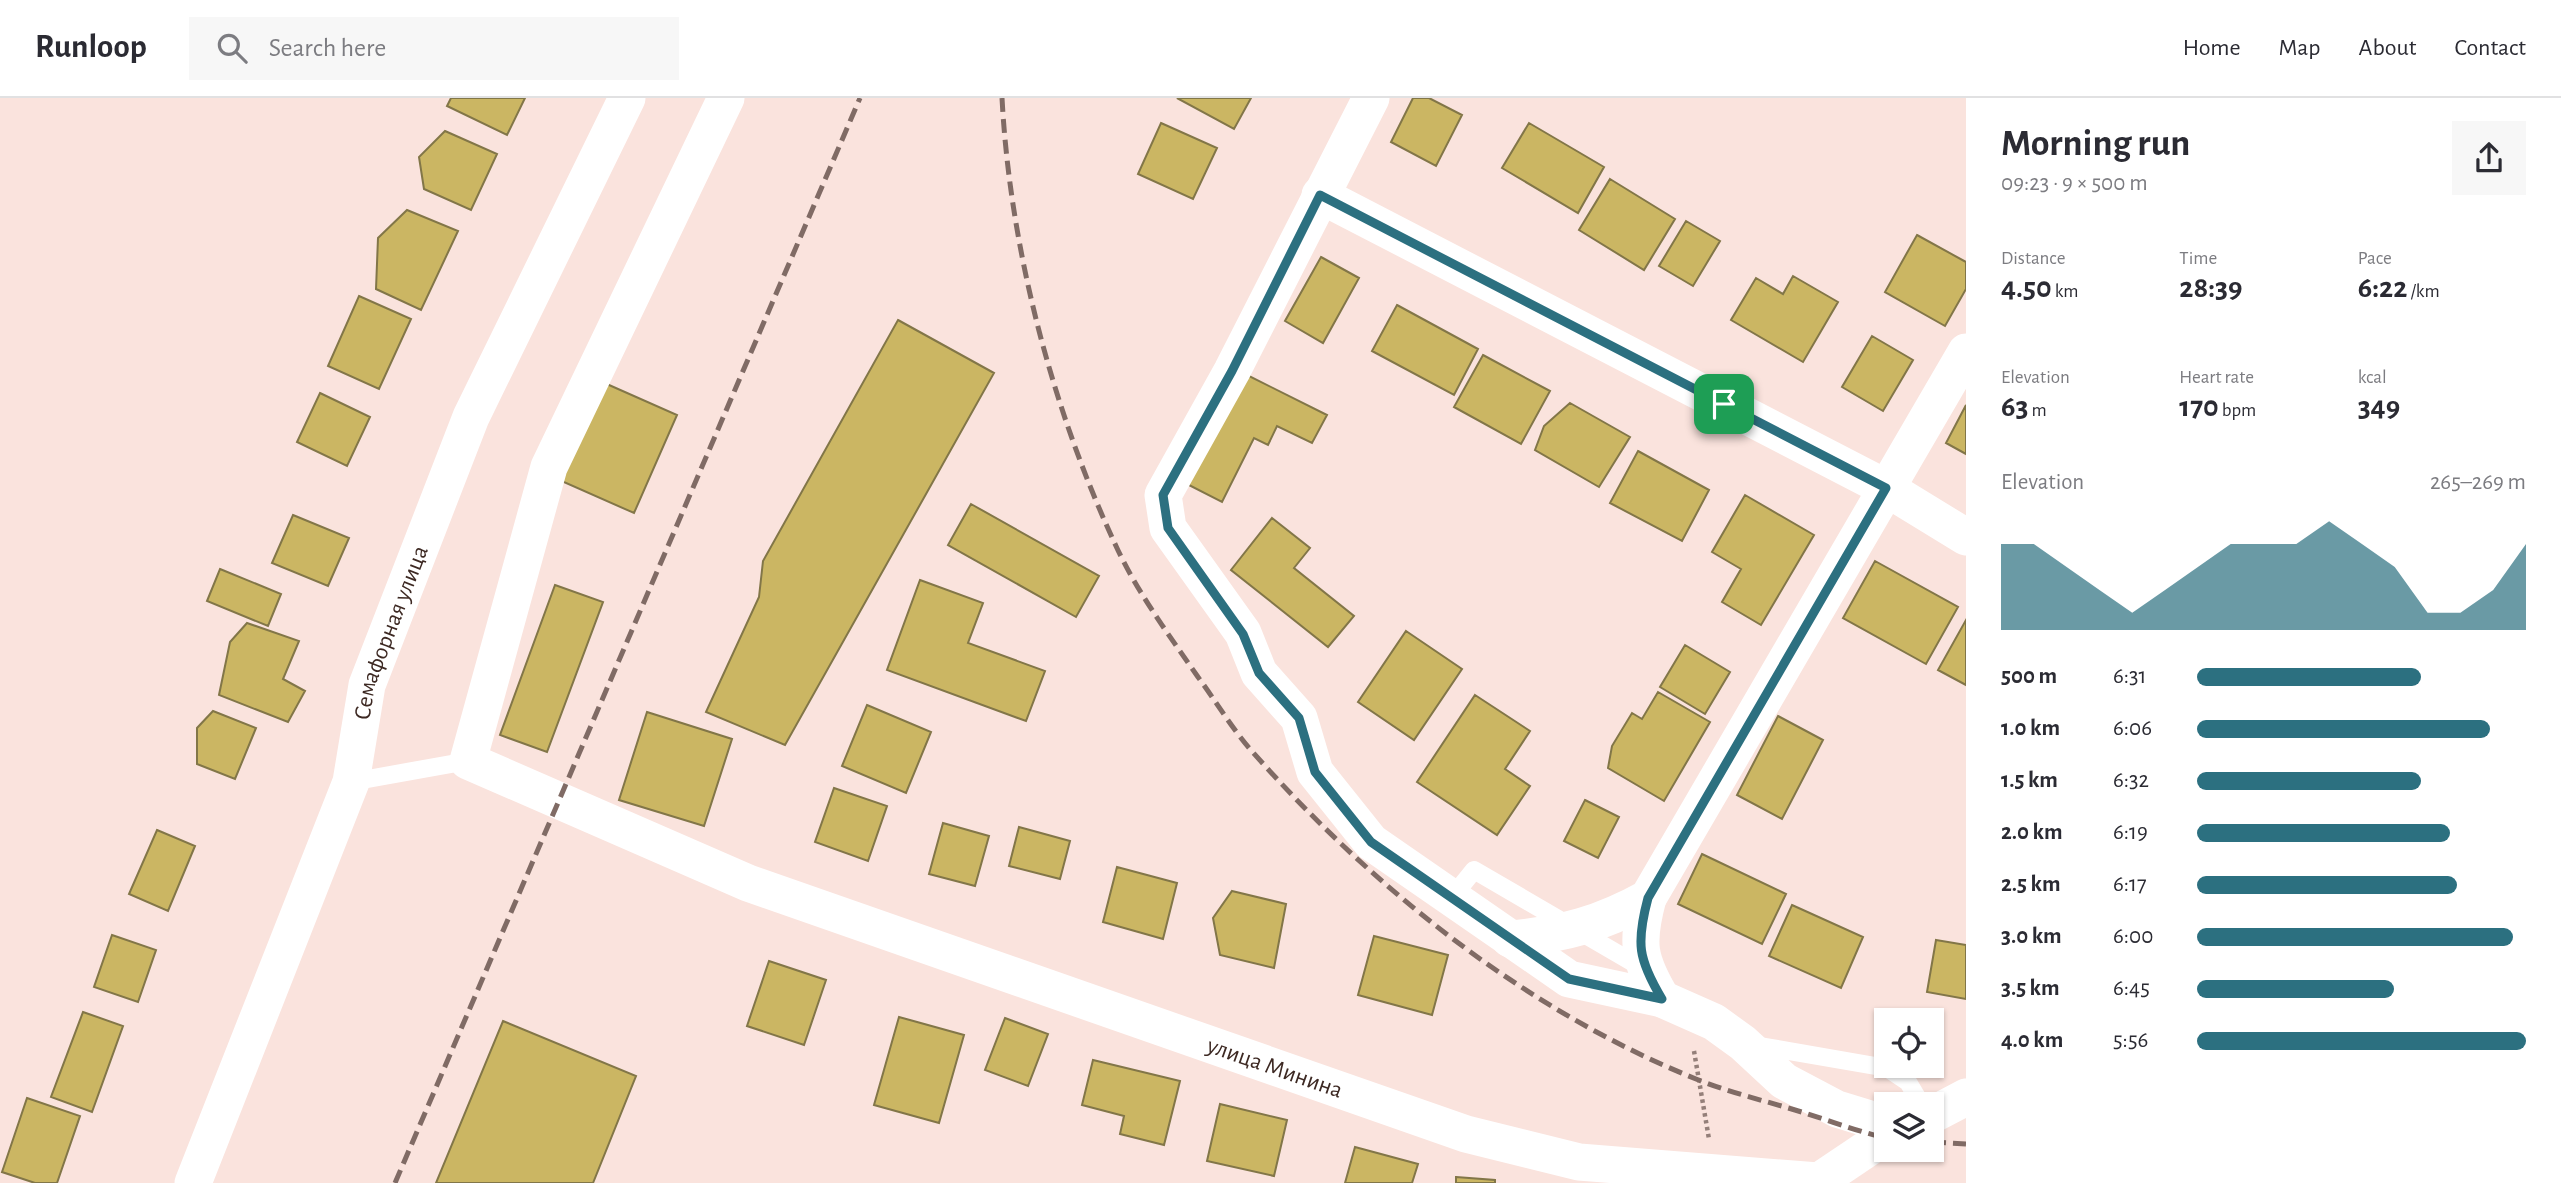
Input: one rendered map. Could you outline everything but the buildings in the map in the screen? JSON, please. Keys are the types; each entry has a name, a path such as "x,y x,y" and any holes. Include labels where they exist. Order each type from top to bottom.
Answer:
{"street":[{"name":"Семафорная улица","path":"193,1183 351,782 367,685 471,417 627,98"},
{"path":"468,761 548,467 726,98"},
{"path":"1371,98 1232,371 1163,495 1168,528 1243,634 1259,673 1299,718 1315,772 1371,842 1453,896 1569,979 1665,993 1744,1043 1784,1082 1837,1110 1874,1121"},
{"path":"1320,195 1886,488 1966,537"},
{"path":"1665,993 1640,930 1648,898 1966,352"},
{"name":"улица Минина","path":"468,761 748,883 1466,1134 1579,1161 1817,1182"},
{"path":"1510,939 1578,930 1616,916 1648,898"},
{"path":"1944,1109 1966,1097"},
{"path":"1817,1182 1874,1144"}],"lane":[{"path":"351,782 468,761"},
{"path":"1453,896 1474,870 1578,930 1665,993"},
{"path":"1744,1043 1887,1068 1908,1082 1914,1092"}],"path":[{"path":"1665,993 1698,1080 1716,1173"}],"railway":[{"path":"395,1183 860,98"},
{"path":"1002,98 1014,212 1025,270 1038,327 1072,439 1093,494 1134,580 1154,613 1250,749 1297,800 1399,896 1454,940 1571,1018 1633,1051 1708,1084 1874,1135"},
{"path":"1944,1143 1966,1144"}],"route":[{"path":"1320,195 1724,404 1886,488 1648,898 1640,930 1644,969 1662,999 1569,979 1453,896 1371,842 1315,772 1299,718 1259,673 1243,634 1168,528 1163,495 1232,371 1320,195"}]}
